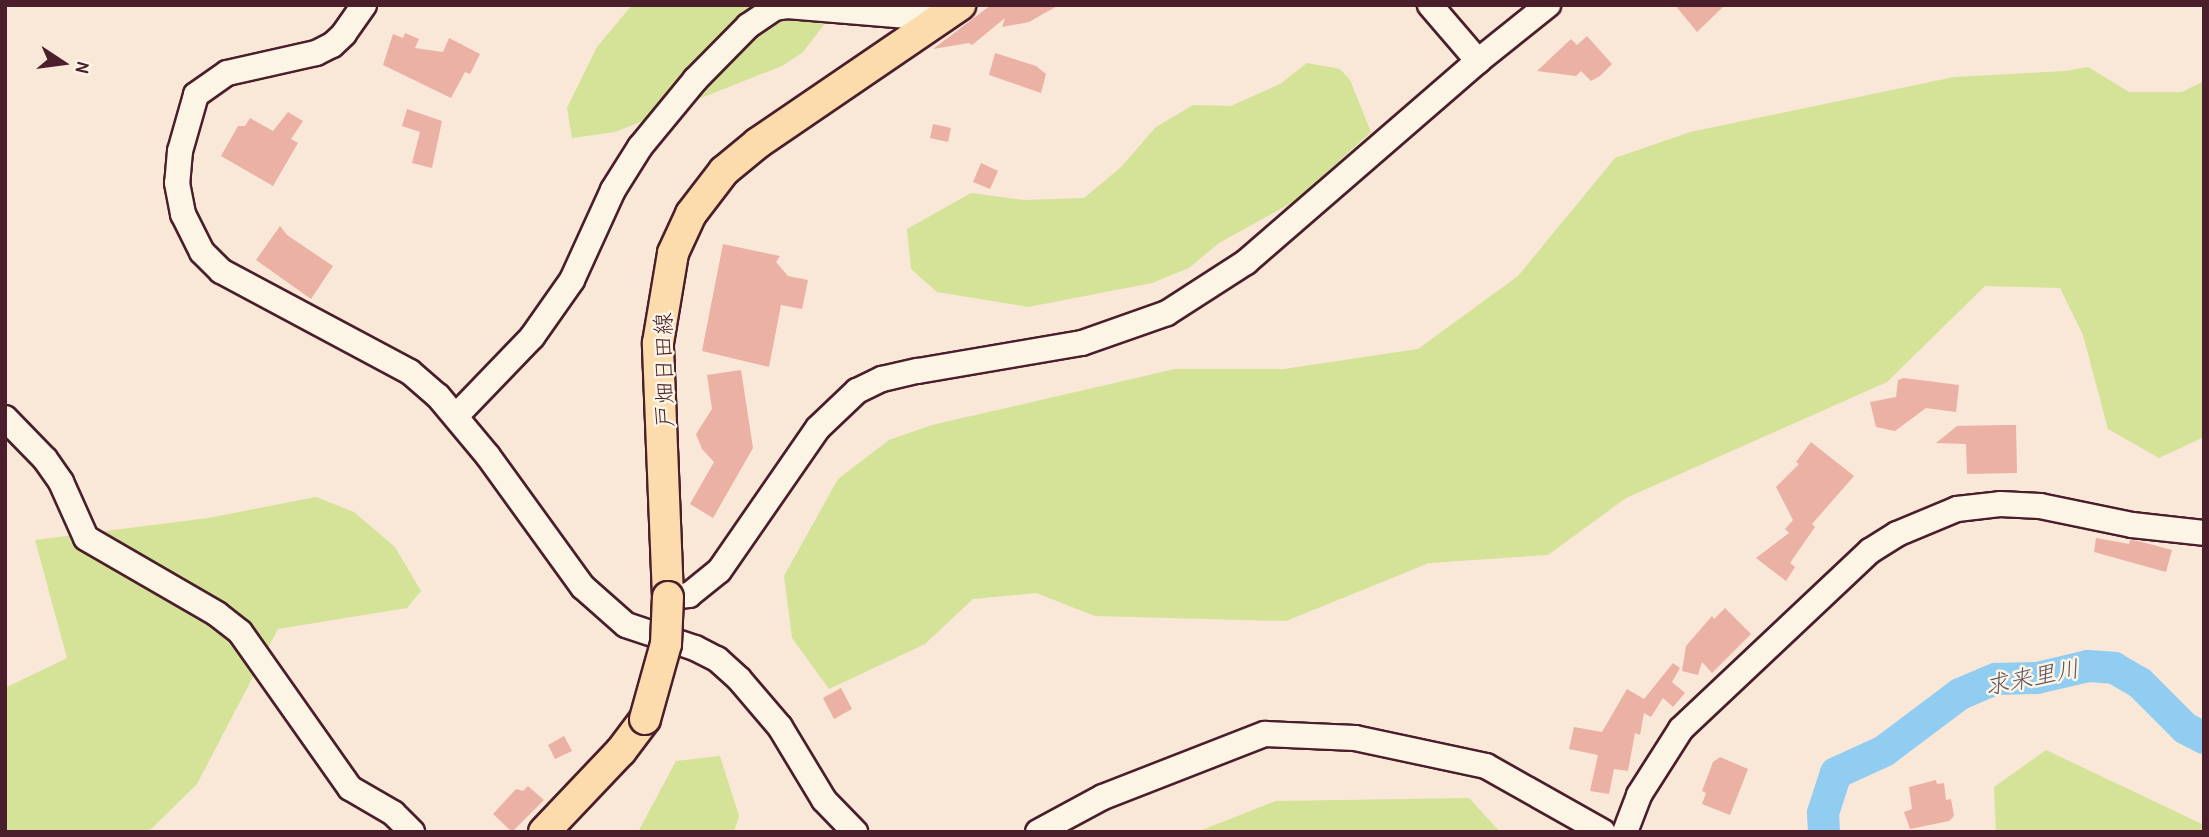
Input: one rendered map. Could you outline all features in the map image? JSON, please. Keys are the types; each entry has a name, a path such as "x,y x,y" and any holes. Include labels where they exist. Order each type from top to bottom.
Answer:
{"main road":[{"name":"戸畑日田線","path":"544,832 621,751 645,719 666,644 668,597 658,343 673,253 691,214 724,171 758,143 957,7"}],"street":[{"path":"363,5 344,34 332,45 316,53 227,73 196,95 180,151 177,183 183,214 202,252 221,271 410,372 456,416 583,587 626,625 695,648 717,659 739,679 780,727 824,800 855,832"},
{"path":"1430,5 1478,61"},
{"path":"668,597 690,595 719,571 818,428 858,391 882,379 918,371 1082,343 1167,313 1246,262 1478,61 1548,5"},
{"path":"456,416 533,337 572,280 613,190 640,147 695,80 748,26 775,8 787,6 905,16 957,7"},
{"path":"5,418 45,459 61,482 86,538 217,614 240,632 273,683 350,788 393,813 412,832"},
{"path":"1625,832 1639,795 1681,729 1870,551 1898,534 1957,509 2000,504 2040,506 2132,525 2204,533"},
{"path":"1038,832 1103,797 1265,734 1355,738 1486,766 1603,832"}],"green space":[{"path":"632,5 839,5 803,52 782,66 615,132 572,138 567,108 597,47"},
{"path":"1307,63 1340,69 1350,80 1371,132 1295,201 1219,243 1189,268 1152,283 1028,307 937,292 911,269 907,229 971,193 1024,200 1084,198 1120,168 1156,127 1193,105 1231,106 1280,84"},
{"path":"2088,67 2129,92 2182,92 2204,81 2204,437 2159,458 2108,429 2083,335 2060,288 1985,286 1887,382 1626,498 1548,555 1429,563 1286,621 1095,616 1036,593 973,599 925,644 829,689 792,638 784,576 838,479 889,440 932,425 1175,369 1284,369 1418,349 1518,276 1615,158 1690,132 1954,77 2065,71"},
{"path":"316,497 354,512 395,547 421,591 407,608 278,629 197,784 148,832 5,832 5,688 67,658 35,540 208,518"},
{"path":"2046,750 2204,825 2204,832 1996,832 1994,787"},
{"path":"720,756 739,816 734,832 638,832 676,761"},
{"path":"1469,798 1500,832 1197,832 1276,801"}],"building":[{"path":"991,5 1059,5 1029,22 1002,27 1005,18 972,45 969,43 933,49"},
{"path":"1675,5 1725,5 1697,32"},
{"path":"405,33 419,39 415,48 443,52 449,38 480,54 470,74 465,72 451,98 383,65 393,34 403,38"},
{"path":"1587,36 1612,64 1600,76 1591,81 1581,71 1576,76 1537,71 1571,39 1577,45"},
{"path":"995,53 1036,66 1046,74 1041,93 989,75"},
{"path":"407,109 442,121 432,168 412,163 420,132 402,126"},
{"path":"288,112 303,121 291,139 298,143 273,186 221,156 238,126 245,126 250,118 273,131"},
{"path":"933,124 951,128 948,142 930,138"},
{"path":"981,163 998,171 990,189 973,182"},
{"path":"280,226 287,235 333,266 311,299 256,260"},
{"path":"723,244 780,256 776,262 788,276 808,280 802,309 781,305 769,367 702,351"},
{"path":"741,370 753,448 713,518 690,504 714,462 702,449 696,434 712,409 707,375"},
{"path":"1904,378 1959,385 1956,412 1926,408 1895,431 1876,427 1870,402 1896,397 1898,380"},
{"path":"2016,425 2017,473 1967,474 1966,444 1936,443 1957,426"},
{"path":"1811,442 1854,476 1812,524 1815,527 1790,563 1795,567 1786,581 1756,558 1789,533 1785,529 1793,520 1776,487 1799,464 1796,462"},
{"path":"2096,538 2129,544 2130,540 2138,541 2172,550 2166,572 2094,552"},
{"path":"1725,608 1751,634 1712,673 1702,662 1698,675 1682,671 1686,646 1712,616 1714,619"},
{"path":"1673,663 1680,668 1672,682 1685,693 1673,707 1663,698 1651,717 1644,713 1640,735 1635,733 1628,771 1614,769 1609,794 1590,791 1598,755 1569,749 1574,727 1602,732 1627,689 1644,699"},
{"path":"841,688 852,709 834,719 823,698"},
{"path":"564,736 572,751 555,759 548,745"},
{"path":"1720,757 1748,769 1730,815 1702,804 1706,793 1702,791 1713,762"},
{"path":"1936,780 1937,784 1944,783 1946,800 1951,799 1954,816 1949,821 1910,829 1904,812 1912,809 1909,787"},
{"path":"528,786 544,800 512,832 493,814 516,789 523,791"}],"waterway":[{"name":"求来里川","path":"1824,832 1823,813 1836,773 1884,751 1960,694 1996,679 2037,678 2088,666 2114,668 2140,683 2185,728 2204,738"}]}
